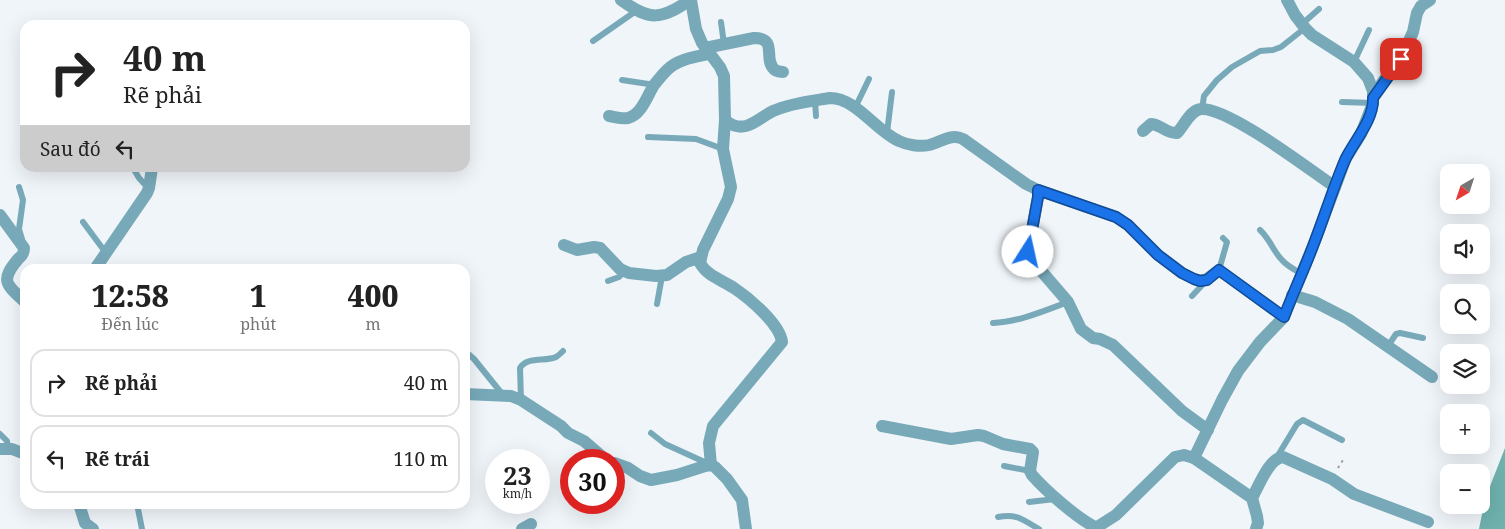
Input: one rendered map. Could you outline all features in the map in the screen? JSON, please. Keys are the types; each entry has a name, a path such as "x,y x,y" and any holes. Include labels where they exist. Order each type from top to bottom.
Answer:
{"street":[{"path":"621,0 636,10 651,16 676,10 691,0 696,29 708,51 720,66 724,76 725,120 723,149 731,187 701,256 700,263 702,267 717,279 733,287 764,313 779,332 782,342 713,426 709,443 711,464 727,479 742,500 746,529"},
{"path":"1287,0 1295,15 1312,35 1354,62 1368,78 1373,91 1373,100"},
{"path":"1194,458 1238,371 1260,342 1284,317 1346,158 1361,134 1373,100 1401,59 1413,32 1421,6 1430,0"},
{"path":"609,116 630,118 642,106 654,85 674,64 724,44 762,38 768,45 773,67 775,70 783,72"},
{"path":"725,120 731,124 746,126 753,124 774,110 838,98 843,99 886,134 900,142 927,146 957,136 1026,184 1038,190 1116,217 1128,225 1158,255 1182,273 1200,281 1207,280 1219,270 1284,317"},
{"path":"1143,132 1151,124 1155,124 1173,134 1177,133 1195,111 1202,109 1223,115 1249,128 1335,187"},
{"path":"99,264 149,188 151,172"},
{"path":"1038,190 1028,252 1032,259 1068,302 1082,329 1087,334 1113,345 1182,412 1208,430"},
{"path":"0,215 24,248 24,254 6,272 4,289 20,299"},
{"path":"564,245 577,250 594,247 600,248 625,272 662,276 667,275 686,262 701,256"},
{"path":"1292,295 1315,302 1348,319 1432,377"},
{"path":"470,394 511,396 521,400 593,449"},
{"path":"882,426 951,439 978,435 1003,444 1030,449 1033,452 1030,471 1038,482 1094,528 1116,515 1175,457 1184,455 1194,458 1252,498 1258,523 1256,529"},
{"path":"1252,498 1272,462 1277,457 1283,456 1332,479 1349,491 1366,499 1428,522"},
{"path":"625,467 651,480 677,475 711,464"},
{"path":"81,509 85,523 93,529"}],"lane":[{"path":"1202,109 1204,96 1217,80 1232,67 1260,51 1281,47 1319,9"},
{"path":"593,41 636,10"},
{"path":"720,22 724,44"},
{"path":"1354,62 1369,30"},
{"path":"855,108 869,79"},
{"path":"622,80 654,85"},
{"path":"886,134 892,92"},
{"path":"1342,102 1373,100"},
{"path":"815,101 816,116"},
{"path":"648,137 696,139 723,149"},
{"path":"135,172 149,188"},
{"path":"19,186 23,200 19,229 24,248"},
{"path":"83,222 106,254"},
{"path":"1260,230 1269,240 1281,260 1287,266 1302,274"},
{"path":"1219,270 1227,247 1227,242 1223,238"},
{"path":"608,281 625,272"},
{"path":"657,304 662,276"},
{"path":"1192,296 1207,280"},
{"path":"992,324 1035,314 1068,302"},
{"path":"1388,346 1396,334 1400,333 1423,338"},
{"path":"521,400 520,368 522,364 555,357 563,351"},
{"path":"470,355 504,396"},
{"path":"1277,457 1297,424 1303,420 1342,440"},
{"path":"651,433 665,444 711,464"},
{"path":"0,434 16,449"},
{"path":"1004,466 1030,471"},
{"path":"1028,502 1057,499"},
{"path":"138,509 142,529"},
{"path":"998,518 1012,515 1039,529"}],"water":[{"path":"1505,448 1505,529 1479,529 1482,514 1490,514 1490,486"}],"route":[{"path":"1028,252 1038,190 1116,217 1128,225 1158,255 1182,273 1194,279 1200,281 1207,280 1219,270 1284,317 1314,246 1346,158 1361,134 1371,112 1373,98 1384,80 1401,59"}]}
